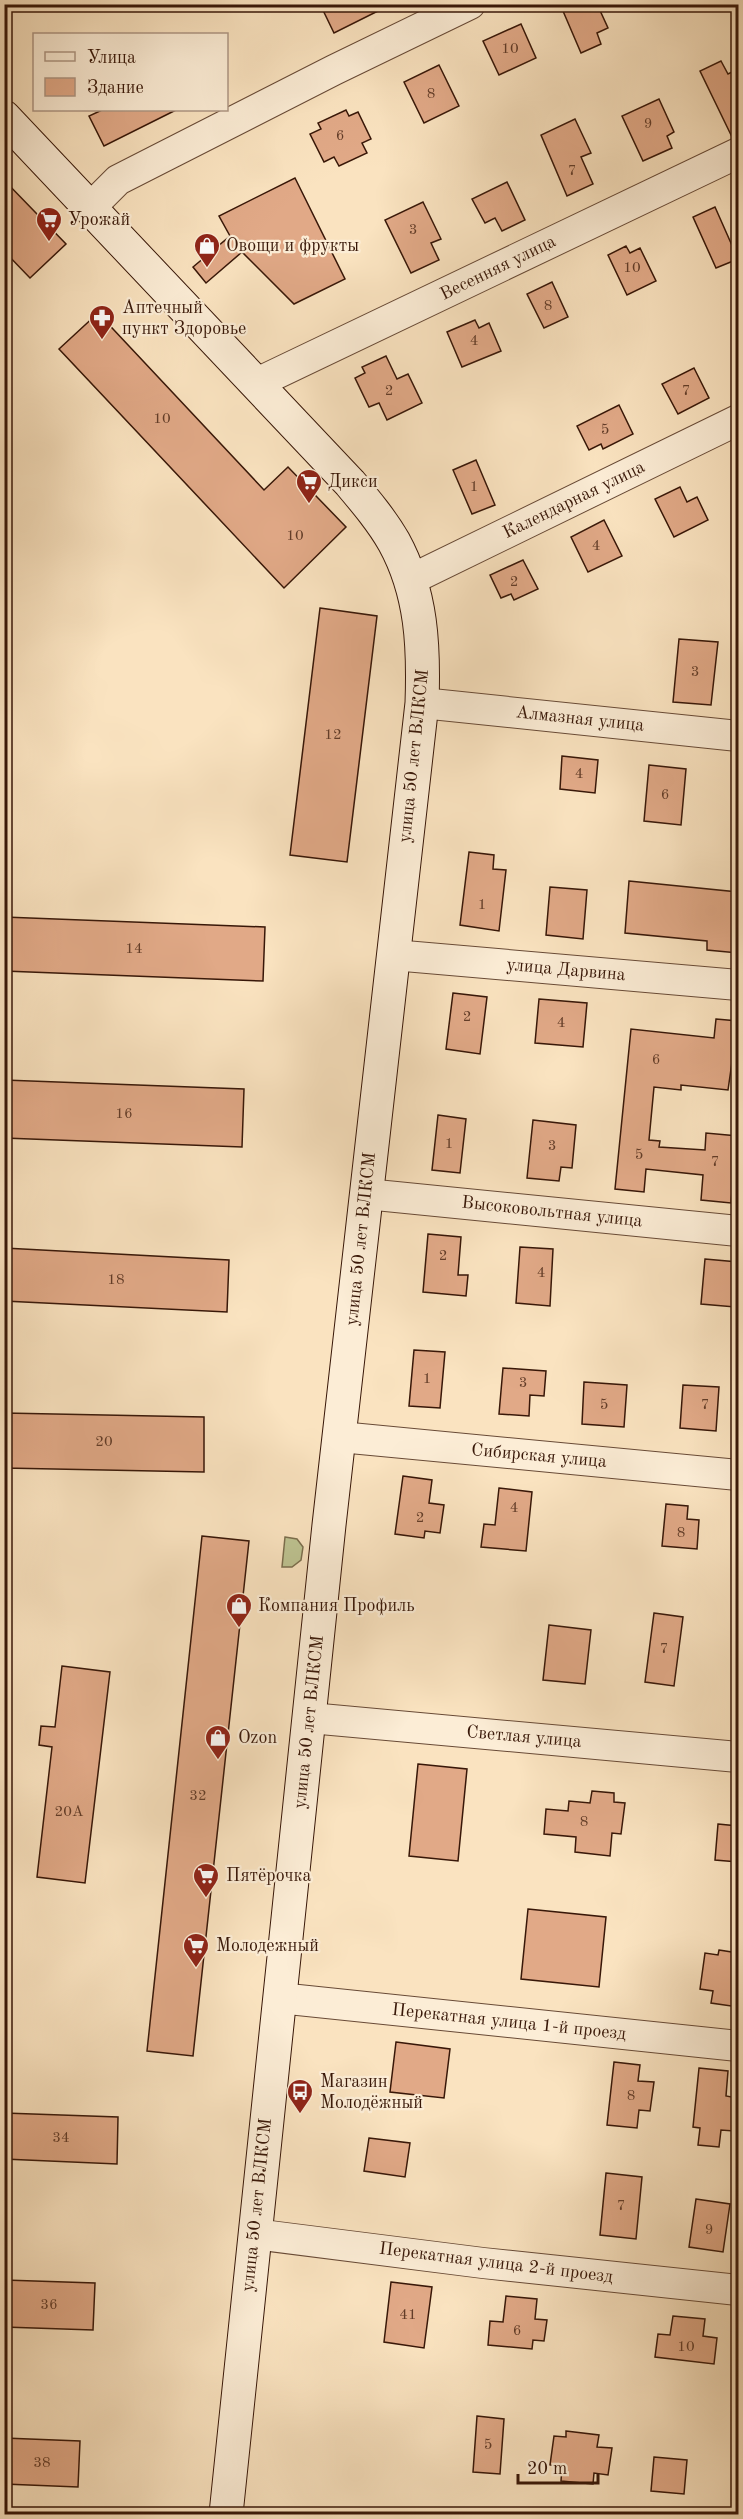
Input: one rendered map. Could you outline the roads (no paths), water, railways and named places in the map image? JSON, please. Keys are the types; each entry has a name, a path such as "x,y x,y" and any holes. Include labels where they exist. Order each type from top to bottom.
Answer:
{"main road":[{"name":"улица 50 лет ВЛКСМ","path":"4,117 257,383 350,483 379,518 395,543 410,580 419,610 424,654 422,703 366,1194 226,2514"}],"street":[{"path":"90,208 118,180 470,4"},
{"name":"Весенняя улица","path":"257,383 738,153"},
{"name":"Календарная улица","path":"410,580 738,420"},
{"name":"Алмазная улица","path":"422,703 738,736"},
{"name":"улица Дарвина","path":"393,955 738,985"},
{"name":"Высоковольтная улица","path":"366,1194 738,1231"},
{"name":"Сибирская улица","path":"340,1437 738,1475"},
{"name":"Светлая улица","path":"310,1718 738,1757"},
{"name":"Перекатная улица 1-й проезд","path":"279,1998 738,2046"},
{"name":"Перекатная улица 2-й проезд","path":"254,2234 483,2263 738,2290"}],"place":[{"name":"Урожай","path":"49,243"},
{"name":"Овощи и фрукты","path":"207,269"},
{"name":"Аптечный пункт Здоровье","path":"102,341"},
{"name":"Дикси","path":"309,505"},
{"name":"Компания Профиль","path":"239,1629"},
{"name":"Ozon","path":"218,1761"},
{"name":"Пятёрочка","path":"206,1899"},
{"name":"Молодежный","path":"196,1969"},
{"name":"Магазин Молодёжный","path":"300,2115"}]}
